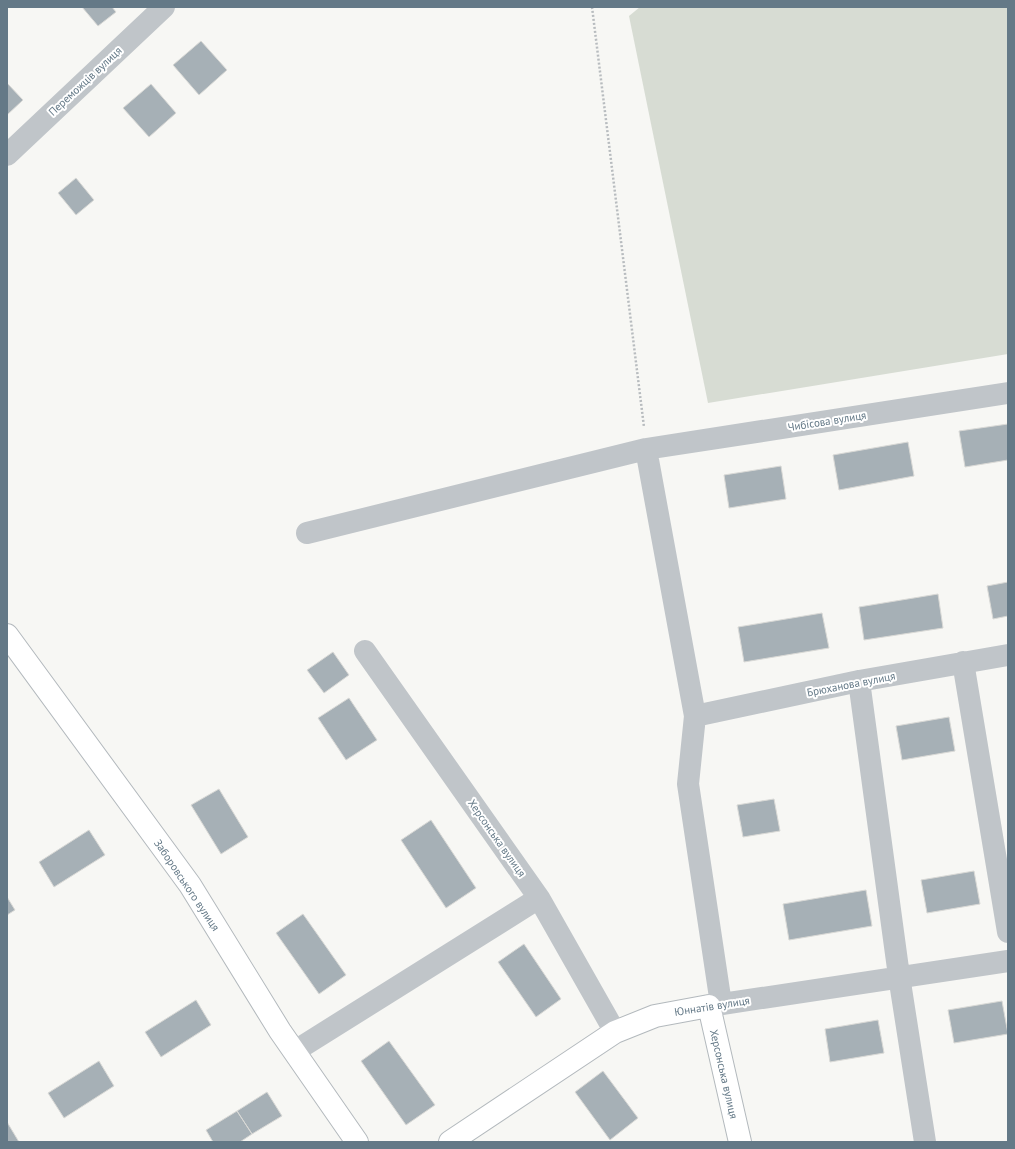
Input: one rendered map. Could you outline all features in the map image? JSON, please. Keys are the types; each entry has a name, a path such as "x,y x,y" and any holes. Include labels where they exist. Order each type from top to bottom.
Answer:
{"main road":[{"name":"Заборовського вулиця","path":"7,635 190,885 280,1031 357,1142"},
{"name":"Юннатів вулиця","path":"450,1142 615,1032 654,1016 715,1005"},
{"name":"Херсонська вулиця","path":"715,1005 740,1142"}],"street":[{"name":"Переможців вулиця","path":"7,155 164,7"},
{"name":"Чибісова вулиця","path":"307,533 646,449 1008,393"},
{"path":"646,449 695,716 688,784 715,1005"},
{"name":"Херсонська вулиця","path":"365,651 539,898 615,1032"},
{"name":"Брюханова вулиця","path":"695,716 859,682 1008,655"},
{"path":"964,662 1008,932"},
{"path":"859,682 899,976 925,1142"},
{"path":"295,1051 539,898"},
{"name":"Юннатів вулиця","path":"715,1005 899,976 1008,961"}],"path":[{"path":"592,7 646,449"}],"shaded area":[{"path":"640,7 1008,7 1008,354 708,403 629,16"}],"building":[{"path":"82,7 112,7 116,12 98,26"},
{"path":"201,41 227,70 199,95 173,65"},
{"path":"7,83 23,100 7,115"},
{"path":"151,84 176,113 149,137 123,108"},
{"path":"76,178 94,200 76,215 58,193"},
{"path":"1008,424 1008,460 965,467 959,431"},
{"path":"908,442 914,476 839,490 833,455"},
{"path":"781,466 786,499 729,508 724,475"},
{"path":"1008,582 1008,616 993,619 987,586"},
{"path":"938,594 943,628 864,640 859,607"},
{"path":"822,613 829,648 744,662 738,627"},
{"path":"333,652 349,675 324,693 307,670"},
{"path":"349,698 377,740 346,760 318,718"},
{"path":"949,717 955,751 902,760 896,726"},
{"path":"219,789 248,837 221,854 191,805"},
{"path":"774,799 780,831 743,837 737,805"},
{"path":"431,820 476,888 446,908 401,840"},
{"path":"89,830 105,855 54,887 39,862"},
{"path":"974,871 980,904 927,913 921,880"},
{"path":"866,890 872,926 789,940 783,904"},
{"path":"7,897 15,910 7,915"},
{"path":"303,914 346,975 319,994 276,933"},
{"path":"524,944 561,999 536,1017 498,962"},
{"path":"196,1000 211,1025 161,1057 145,1032"},
{"path":"1002,1001 1008,1034 954,1043 948,1010"},
{"path":"878,1020 884,1053 830,1062 825,1029"},
{"path":"389,1041 435,1105 406,1125 361,1061"},
{"path":"99,1061 114,1086 64,1118 48,1093"},
{"path":"603,1071 638,1118 610,1140 575,1092"},
{"path":"267,1092 282,1116 252,1134 237,1111"},
{"path":"237,1111 252,1134 240,1142 213,1142 206,1130"},
{"path":"7,1122 19,1142 7,1142"}]}
